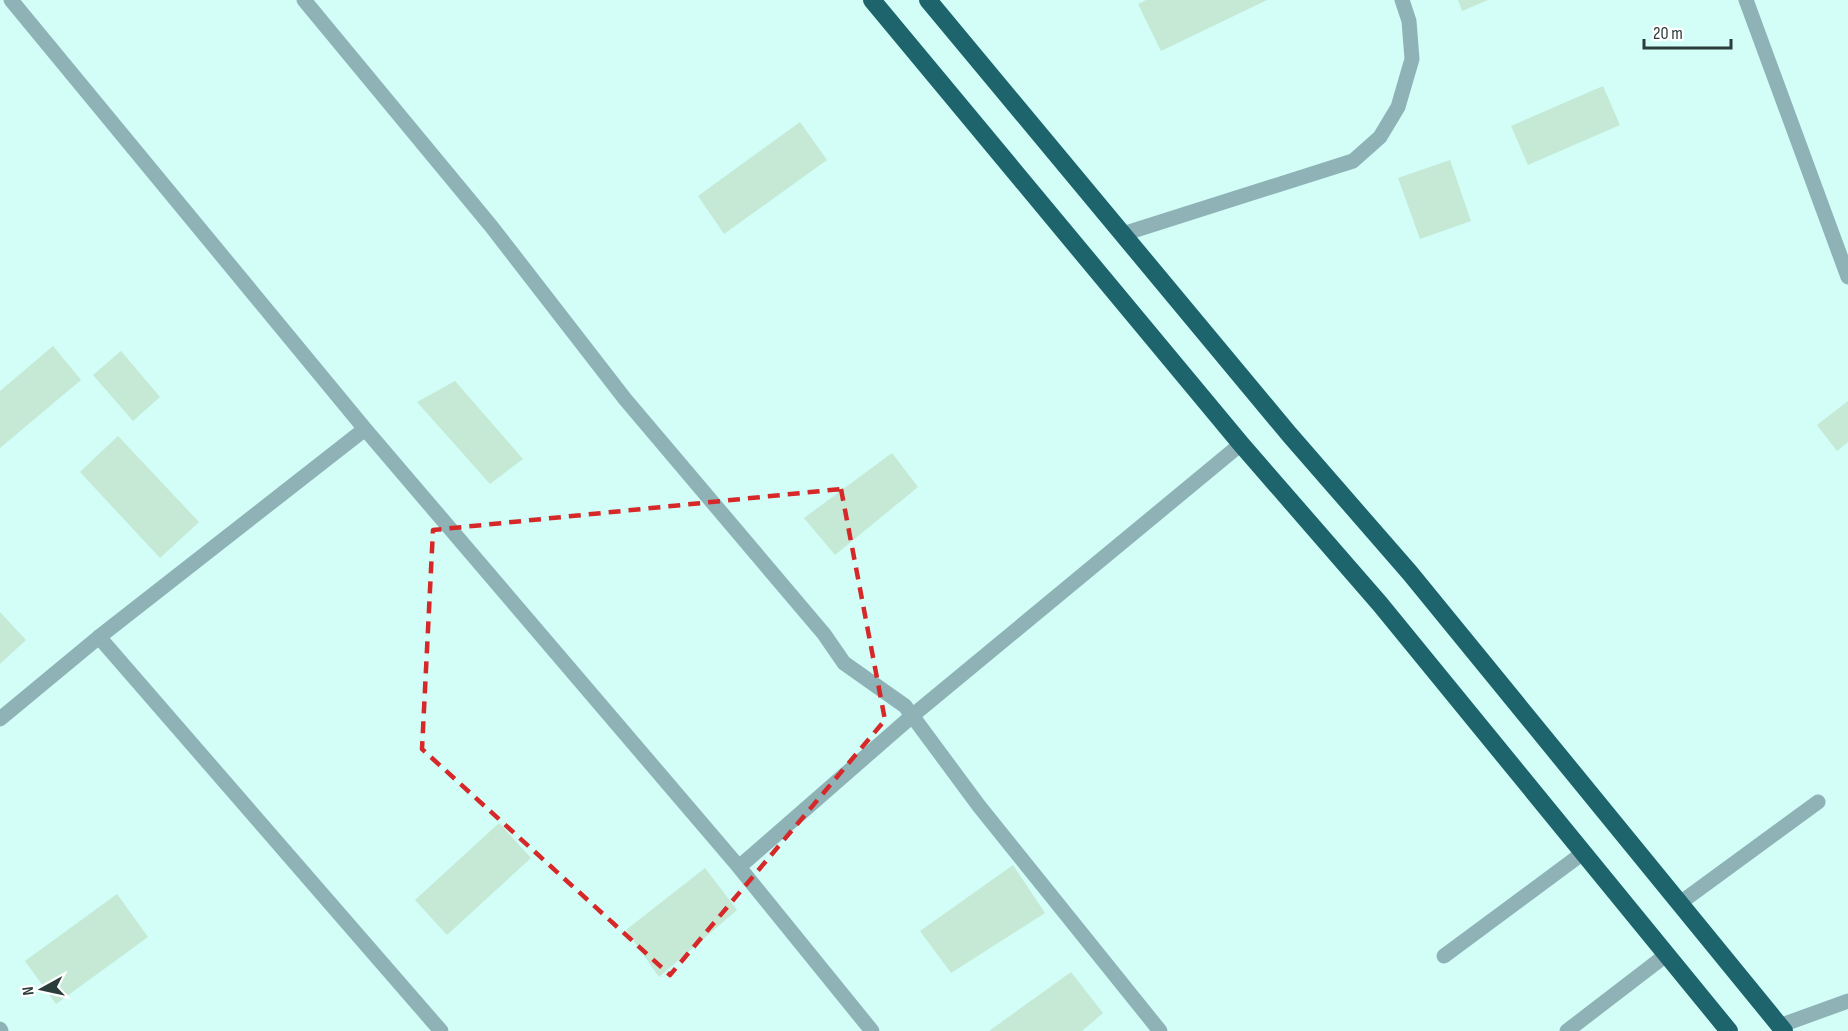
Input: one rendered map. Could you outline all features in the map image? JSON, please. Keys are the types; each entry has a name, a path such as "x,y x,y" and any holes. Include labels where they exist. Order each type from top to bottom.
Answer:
{"highway":[{"path":"872,0 1241,444 1380,604 1729,1031"},
{"path":"928,0 1289,434 1410,573 1781,1028"}],"street":[{"path":"12,0 365,429 740,867 872,1031"},
{"path":"304,0 491,226 625,399 824,634 844,663 905,706 979,806 1160,1031"},
{"path":"1123,234 1353,161 1380,137 1398,107 1412,59 1409,21 1402,0"},
{"path":"1746,0 1848,277"},
{"path":"0,718 99,637 365,429"},
{"path":"740,867 912,716 1241,444"},
{"path":"99,637 441,1031"},
{"path":"1680,903 1818,802"},
{"path":"1444,956 1583,853"},
{"path":"1567,1031 1666,954"},
{"path":"1781,1028 1848,1001"}],"highlighted area":[{"path":"841,489 885,720 670,975 422,749 433,530"}],"building":[{"path":"1146,0 1267,0 1161,51 1138,4"},
{"path":"1458,0 1488,0 1462,11"},
{"path":"1603,86 1620,125 1528,165 1511,126"},
{"path":"800,122 827,160 724,234 698,196"},
{"path":"1450,160 1471,221 1420,239 1398,178"},
{"path":"53,346 81,380 0,448 0,391"},
{"path":"121,351 160,397 133,421 93,375"},
{"path":"455,381 523,459 490,484 417,402"},
{"path":"1848,401 1848,442 1837,451 1817,425"},
{"path":"118,436 199,522 160,558 80,472"},
{"path":"892,453 918,487 835,555 804,518"},
{"path":"0,612 26,640 0,664"},
{"path":"499,823 531,858 447,935 415,900"},
{"path":"1013,865 1045,913 951,973 920,931"},
{"path":"705,868 737,910 659,977 626,930"},
{"path":"117,894 148,937 56,1004 25,961"},
{"path":"1071,972 1103,1013 1082,1031 989,1031"}]}
